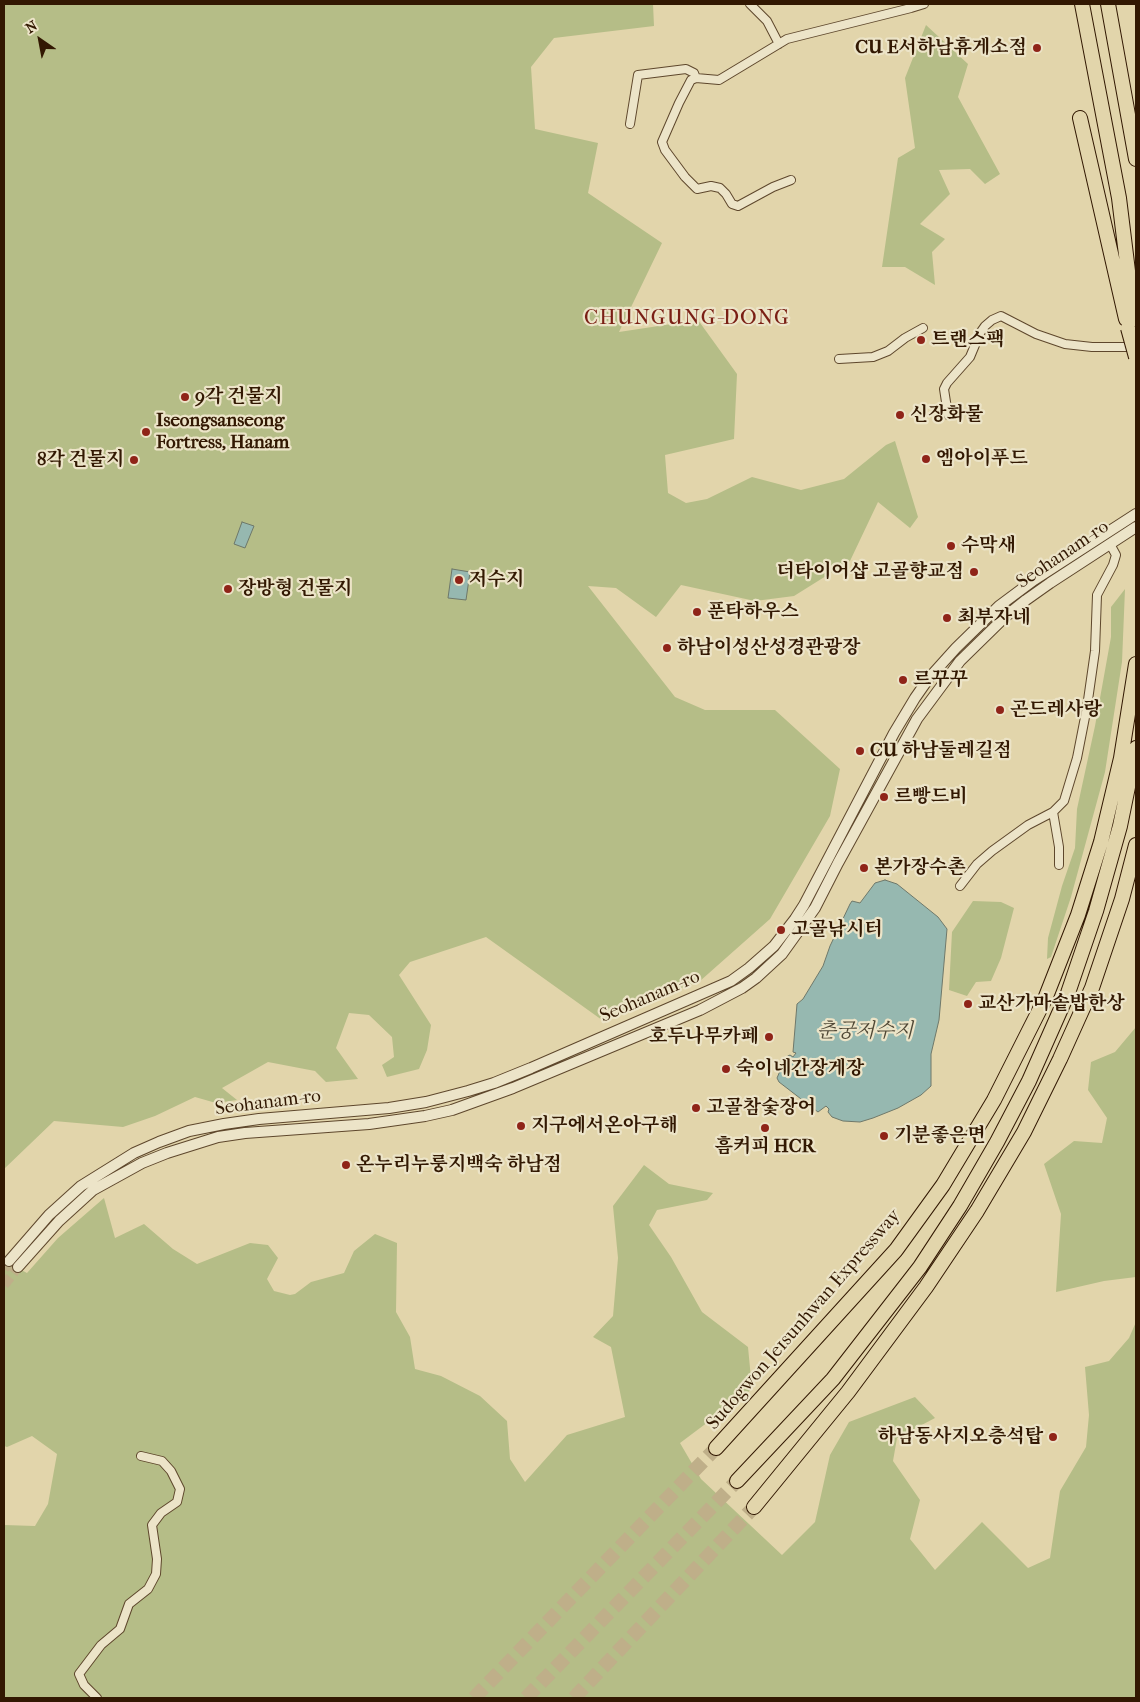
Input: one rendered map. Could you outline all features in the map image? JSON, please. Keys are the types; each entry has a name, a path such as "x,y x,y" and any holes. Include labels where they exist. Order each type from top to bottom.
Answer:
{"highway":[{"path":"1082,4 1119,198 1136,357"},
{"path":"1087,4 1093,56"},
{"path":"1108,4 1136,159"},
{"path":"1080,118 1133,331"},
{"name":"Sudogwon Je1sunhwan Expressway","path":"716,1448 896,1250 942,1185 994,1100 1045,1000 1078,915 1101,842 1122,758 1136,664"},
{"path":"736,1481 833,1379 920,1267 960,1206 997,1142 1029,1081 1068,993 1096,911 1120,826 1136,748"},
{"path":"754,1507 848,1392 926,1287 977,1210 1024,1132 1092,988 1122,899 1136,845"}],"street":[{"path":"750,4 767,21 779,44"},
{"path":"791,180 773,186 738,206 732,204 720,188 711,186 697,189 684,177 665,150 662,142 691,80 696,78 719,80 792,38 924,4"},
{"path":"630,124 638,75 686,69 694,72 696,78"},
{"path":"948,415 944,389 946,383 970,357 985,326 1001,316 1036,334 1065,344 1092,347 1136,347"},
{"path":"839,359 872,357 888,351 905,338 923,328"},
{"name":"Seohanam-ro","path":"1136,514 1034,580 999,606 956,648 929,678 894,732 795,919 768,952 731,981 531,1068 468,1091 426,1102 388,1108 259,1119 224,1124 189,1131 159,1142 108,1168 81,1186 49,1215 14,1264 93,1190 166,1152 218,1137 245,1133 369,1124 452,1110 530,1081 700,1010 742,988 782,954 815,908 917,718 960,661 1006,616 1050,583 1136,527"},
{"path":"960,886 977,864 992,851 1028,824 1053,812 1064,801 1077,758 1087,707 1095,651 1097,595 1116,556 1110,544"},
{"path":"1053,812 1058,837 1059,864"},
{"path":"97,1698 84,1684 79,1674 102,1645 120,1629 129,1604 148,1589 156,1574 157,1559 152,1525 161,1513 177,1502 180,1489 171,1471 162,1461 141,1456"}],"green space":[{"path":"4,4 653,4 654,26 554,38 531,67 535,129 598,143 588,193 662,243 619,332 698,320 737,374 734,439 665,455 668,493 686,503 707,499 752,477 801,490 844,479 886,445 895,441 918,517 910,528 878,502 850,561 794,596 755,601 681,585 656,617 616,588 588,586 675,697 705,710 775,710 840,769 830,816 770,919 700,981 602,1020 486,937 410,962 399,975 431,1025 427,1050 419,1069 387,1077 382,1065 394,1057 392,1037 369,1015 349,1013 336,1048 358,1079 326,1082 315,1071 268,1062 222,1088 237,1100 216,1103 195,1097 155,1116 123,1127 54,1121 4,1169"},
{"path":"926,25 968,64 958,97 1000,174 985,184 970,169 939,170 950,194 920,224 945,239 932,252 935,285 905,267 882,267 898,158 915,148 905,78"},
{"path":"1125,589 1122,662 1105,772 1071,897 1051,957 1047,959 1048,938 1062,886 1075,848 1077,809 1095,726 1111,637 1111,607"},
{"path":"973,901 1001,902 1014,908 1001,958 991,981 976,982 967,996 949,990 952,932"},
{"path":"1136,1027 1136,1277 1104,1281 1056,1292 1061,1214 1044,1164 1074,1141 1102,1143 1107,1118 1088,1090 1091,1062 1115,1052"},
{"path":"644,1165 669,1184 713,1193 707,1200 657,1210 649,1225 671,1257 702,1312 748,1347 752,1389 680,1443 701,1479 782,1555 815,1522 830,1455 849,1422 915,1397 935,1418 897,1438 893,1461 920,1500 910,1539 935,1570 982,1522 1028,1568 1050,1558 1060,1491 1086,1447 1089,1415 1085,1367 1109,1361 1129,1338 1136,1322 1136,1698 4,1698 4,1525 35,1526 48,1504 57,1454 32,1436 7,1447 4,1446 4,1261 27,1273 58,1238 104,1198 115,1238 144,1224 173,1249 197,1264 250,1243 268,1245 278,1258 267,1279 274,1291 290,1295 295,1294 311,1282 344,1273 354,1251 375,1234 397,1243 396,1312 410,1337 415,1369 441,1376 480,1396 507,1421 510,1459 525,1482 567,1435 625,1417 611,1347 593,1337 613,1316 618,1258 613,1206"}],"water":[{"path":"242,522 254,526 245,548 234,544"},
{"path":"452,569 470,572 466,600 448,598"},
{"name":"춘궁저수지","path":"885,880 897,884 938,917 947,929 939,1020 931,1054 931,1086 921,1095 898,1108 873,1118 860,1122 843,1121 832,1117 826,1106 818,1112 779,1082 777,1078 786,1057 790,1055 793,1057 796,1053 793,1052 797,1004 803,999 823,966 830,946 850,904 852,901 860,903 875,883"}],"tunnel":[{"path":"4,1269 9,1261"},
{"path":"4,1285 18,1267"},
{"path":"474,1698 716,1448"},
{"path":"526,1698 737,1481"},
{"path":"574,1698 754,1507"}],"place":[{"name":"CU E서하남휴게소점","path":"1037,48"},
{"name":"트랜스팩","path":"921,340"},
{"name":"9각 건물지","path":"185,397"},
{"name":"신장화물","path":"900,415"},
{"name":"Iseongsanseong Fortress, Hanam","path":"146,432"},
{"name":"엠아이푸드","path":"926,459"},
{"name":"8각 건물지","path":"134,460"},
{"name":"수막새","path":"951,546"},
{"name":"더타이어샵 고골향교점","path":"974,572"},
{"name":"저수지","path":"459,580"},
{"name":"장방형 건물지","path":"228,589"},
{"name":"푼타하우스","path":"697,612"},
{"name":"최부자네","path":"947,618"},
{"name":"하남이성산성경관광장","path":"667,648"},
{"name":"르꾸꾸","path":"903,680"},
{"name":"곤드레사랑","path":"1000,710"},
{"name":"CU 하남둘레길점","path":"860,751"},
{"name":"르빵드비","path":"884,797"},
{"name":"본가장수촌","path":"864,868"},
{"name":"고골낚시터","path":"781,930"},
{"name":"교산가마솥밥한상","path":"968,1004"},
{"name":"호두나무카페","path":"769,1037"},
{"name":"숙이네간장게장","path":"726,1069"},
{"name":"고골참숯장어","path":"696,1108"},
{"name":"지구에서온아구해","path":"521,1126"},
{"name":"흠커피 HCR","path":"765,1128"},
{"name":"기분좋은면","path":"884,1136"},
{"name":"온누리누룽지백숙 하남점","path":"346,1165"},
{"name":"하남동사지오층석탑","path":"1053,1437"}],"district":[{"name":"CHUNGUNG-DONG","path":"687,319"}]}
